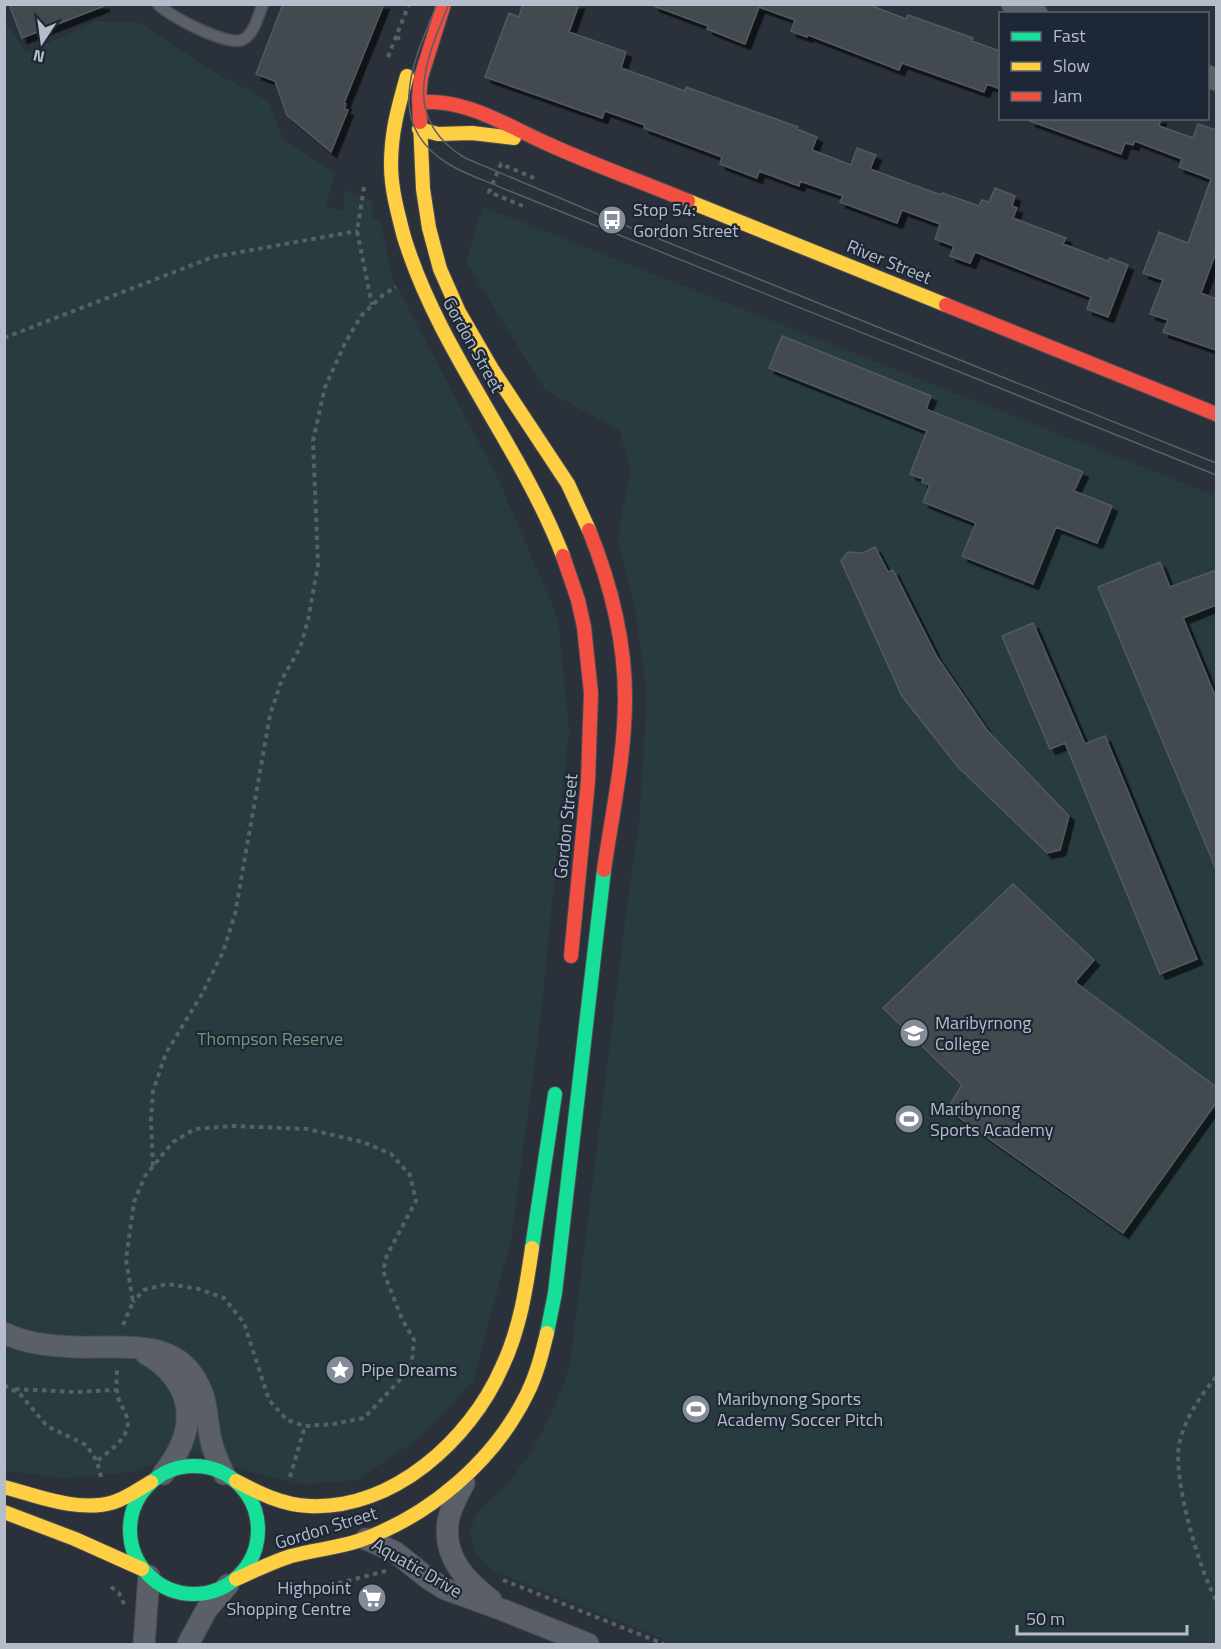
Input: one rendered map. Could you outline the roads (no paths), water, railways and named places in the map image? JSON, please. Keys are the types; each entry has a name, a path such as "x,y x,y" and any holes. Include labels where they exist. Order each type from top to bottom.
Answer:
{"main road":[{"name":"Gordon Street","path":"232,1582 284,1559 366,1539 435,1502 493,1446 526,1395 549,1330 555,1293 601,889 623,741 625,698 622,654 615,613 590,533 568,483 492,369 459,312 440,268 429,228 423,189 418,102 421,77 444,4"},
{"name":"Gordon Street","path":"444,4 403,86 397,112 392,163 394,194 405,246 416,274 452,346 552,528 572,580 584,627 591,691 591,752 569,968"},
{"name":"River Street","path":"418,102 436,100 469,108 546,144 1216,414"},
{"path":"418,102 397,112 419,129"},
{"name":"River Street","path":"419,129 438,134 479,133 546,144"},
{"path":"552,528 557,501 568,483"},
{"name":"Gordon Street","path":"230,1478 264,1498 302,1506 325,1507 374,1496 418,1471 438,1454 476,1413 492,1388 517,1330 527,1287 556,1084"},
{"path":"4,1487 70,1503 105,1504 120,1500 175,1469 200,1467 230,1478 248,1496 256,1512 258,1530 256,1549 248,1565 232,1582 213,1592 196,1594 179,1592 163,1586 146,1572 75,1539 4,1512"},
{"path":"146,1572 133,1547 130,1523 134,1507 142,1493 158,1478"}],"street":[{"path":"1012,4 1032,12"},
{"path":"4,1333 30,1342 51,1345 153,1350 178,1359 192,1373 207,1404 210,1437 230,1478"},
{"path":"122,1348 139,1351 157,1360 175,1380 187,1401 186,1430 180,1448 158,1478"},
{"name":"Aquatic Drive","path":"468,1472 448,1522 448,1539 452,1556 470,1584 503,1610"},
{"name":"Aquatic Drive","path":"366,1539 395,1552 422,1575 445,1589 588,1644"},
{"path":"144,1644 146,1572"},
{"path":"188,1644 207,1609 232,1582"}],"lane":[{"path":"158,4 170,16 236,41 245,38 250,33 263,4"}],"tram line":[{"path":"437,4 413,68 409,89 409,109 415,129 427,147 447,163 467,174 1216,475"},
{"path":"449,4 427,67 424,87 425,106 431,125 444,142 465,158 612,220 1216,463"}],"place":[{"name":"Stop 54: Gordon Street","path":"612,220"},
{"name":"Maribyrnong College","path":"914,1033"},
{"name":"Maribynong Sports Academy","path":"909,1119"},
{"name":"Pipe Dreams","path":"340,1370"},
{"name":"Maribynong Sports Academy Soccer Pitch","path":"696,1409"},
{"name":"Highpoint Shopping Centre","path":"372,1598"}],"park label":[{"name":"Thompson Reserve","path":"270,1039"}]}
